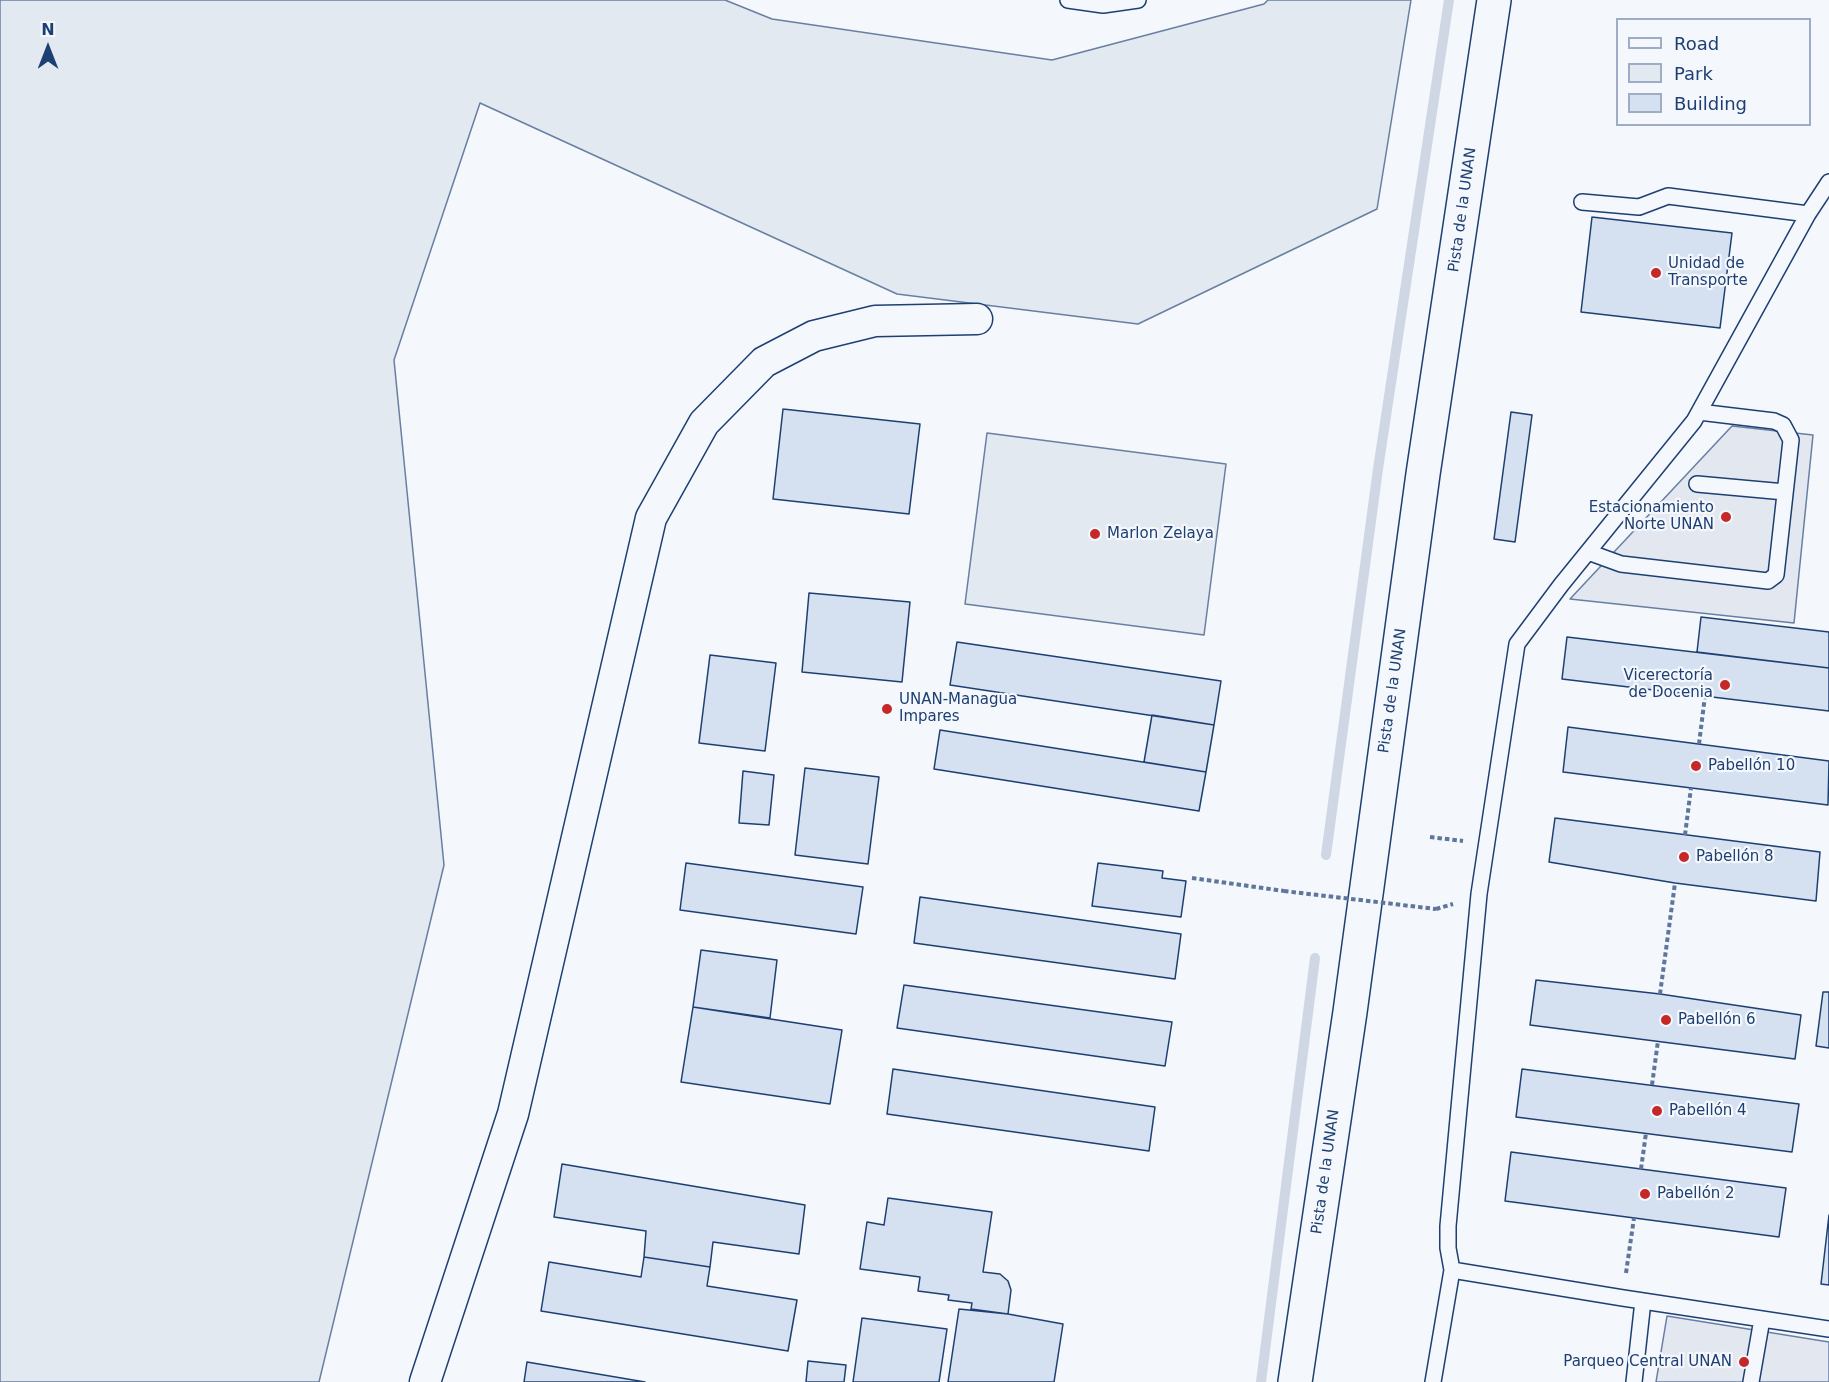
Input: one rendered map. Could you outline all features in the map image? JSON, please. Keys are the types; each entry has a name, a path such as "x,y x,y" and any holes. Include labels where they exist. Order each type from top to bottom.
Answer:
{"main road":[{"name":"Pista de la UNAN","path":"1296,1382 1350,1012 1423,474 1494,0"}],"street":[{"path":"425,1382 513,1114 651,518 704,423 764,362 814,336 875,321 977,319"}],"lane":[{"path":"1068,0 1103,3 1138,0"},
{"path":"1433,1382 1452,1270 1448,1248 1448,1226 1479,894 1517,644 1694,421 1808,214 1829,182"},
{"path":"1582,202 1639,207 1668,196 1808,214"},
{"path":"1588,552 1621,564 1768,581 1776,575 1791,440 1783,425 1774,421 1699,412"},
{"path":"1698,484 1785,492"},
{"path":"1452,1270 1829,1329"},
{"path":"1634,1382 1642,1301"},
{"path":"1751,1382 1762,1319"}],"path":[{"path":"1699,744 1705,696"},
{"path":"1685,835 1691,788"},
{"path":"1430,837 1487,844"},
{"path":"1192,878 1436,909"},
{"path":"1660,994 1675,883"},
{"path":"1652,1085 1659,1041"},
{"path":"1641,1169 1646,1133"},
{"path":"1623,1298 1634,1218"}],"green space":[{"path":"0,0 725,0 772,19 1052,60 1264,4 1268,0 1411,0 1377,209 1138,324 897,294 480,103 394,360 444,865 319,1382 0,1382"},
{"name":"Marlon Zelaya","path":"987,433 1226,464 1204,635 965,604"}],"shaded area":[{"name":"Estacionamiento Norte UNAN","path":"1732,426 1813,435 1794,623 1570,599"},
{"name":"Parqueo Central UNAN","path":"1667,1316 1829,1342 1829,1382 1656,1382"}],"building":[{"name":"Unidad de Transporte","path":"1592,217 1732,233 1720,328 1581,312"},
{"path":"783,409 920,424 909,514 773,499"},
{"path":"1511,412 1532,415 1515,542 1494,539"},
{"path":"809,593 910,602 902,682 802,672"},
{"path":"1701,617 1829,632 1829,668 1697,652"},
{"path":"1567,637 1829,668 1829,711 1562,679"},
{"path":"957,642 1221,681 1214,725 950,685"},
{"path":"710,655 776,663 765,751 699,743"},
{"path":"1152,715 1214,725 1206,772 1144,762"},
{"name":"Pabellón 10","path":"1568,727 1829,761 1828,805 1563,772"},
{"path":"940,730 1206,772 1199,811 934,769"},
{"path":"805,768 879,777 868,864 795,855"},
{"path":"743,771 774,775 769,825 739,823"},
{"name":"Pabellón 8","path":"1555,818 1820,852 1816,901 1675,883 1549,862"},
{"path":"686,863 863,887 856,934 680,910"},
{"path":"1098,863 1163,871 1162,878 1186,881 1181,917 1092,906"},
{"path":"920,897 1181,934 1175,979 914,943"},
{"path":"701,950 777,960 770,1018 693,1007"},
{"name":"Pabellón 6","path":"1536,980 1660,994 1801,1015 1795,1059 1530,1025"},
{"path":"904,985 1172,1022 1165,1066 897,1028"},
{"path":"1823,992 1829,992 1829,1048 1816,1046"},
{"path":"693,1007 842,1030 830,1104 681,1082"},
{"path":"893,1069 1155,1107 1149,1151 887,1114"},
{"name":"Pabellón 4","path":"1522,1069 1799,1104 1792,1152 1516,1117"},
{"name":"Pabellón 2","path":"1511,1152 1786,1188 1779,1237 1505,1201"},
{"path":"562,1164 805,1205 799,1254 713,1242 710,1267 644,1257 646,1231 554,1217"},
{"path":"888,1198 992,1212 983,1272 1000,1274 1008,1281 1011,1290 1008,1314 971,1309 972,1303 948,1300 949,1295 918,1291 920,1277 860,1269 867,1222 884,1225"},
{"path":"1829,1215 1829,1285 1821,1284"},
{"path":"644,1257 710,1267 707,1286 797,1300 788,1351 541,1311 549,1262 641,1277"},
{"path":"959,1309 1008,1314 1063,1324 1054,1382 948,1382"},
{"path":"862,1318 947,1329 939,1382 853,1382"},
{"path":"808,1361 846,1365 844,1382 806,1382"},
{"path":"527,1362 645,1382 524,1382"}],"waterway":[{"path":"1326,855 1378,469 1449,0"},
{"path":"1261,1382 1315,958"}],"place":[{"name":"Unidad de Transporte","path":"1656,273"},
{"name":"Estacionamiento Norte UNAN","path":"1726,517"},
{"name":"Marlon Zelaya","path":"1095,534"},
{"name":"Vicerectoría de Docenia","path":"1725,685"},
{"name":"UNAN-Managua Impares","path":"887,709"},
{"name":"Pabellón 10","path":"1696,766"},
{"name":"Pabellón 8","path":"1684,857"},
{"name":"Pabellón 6","path":"1666,1020"},
{"name":"Pabellón 4","path":"1657,1111"},
{"name":"Pabellón 2","path":"1645,1194"},
{"name":"Parqueo Central UNAN","path":"1744,1362"}]}
